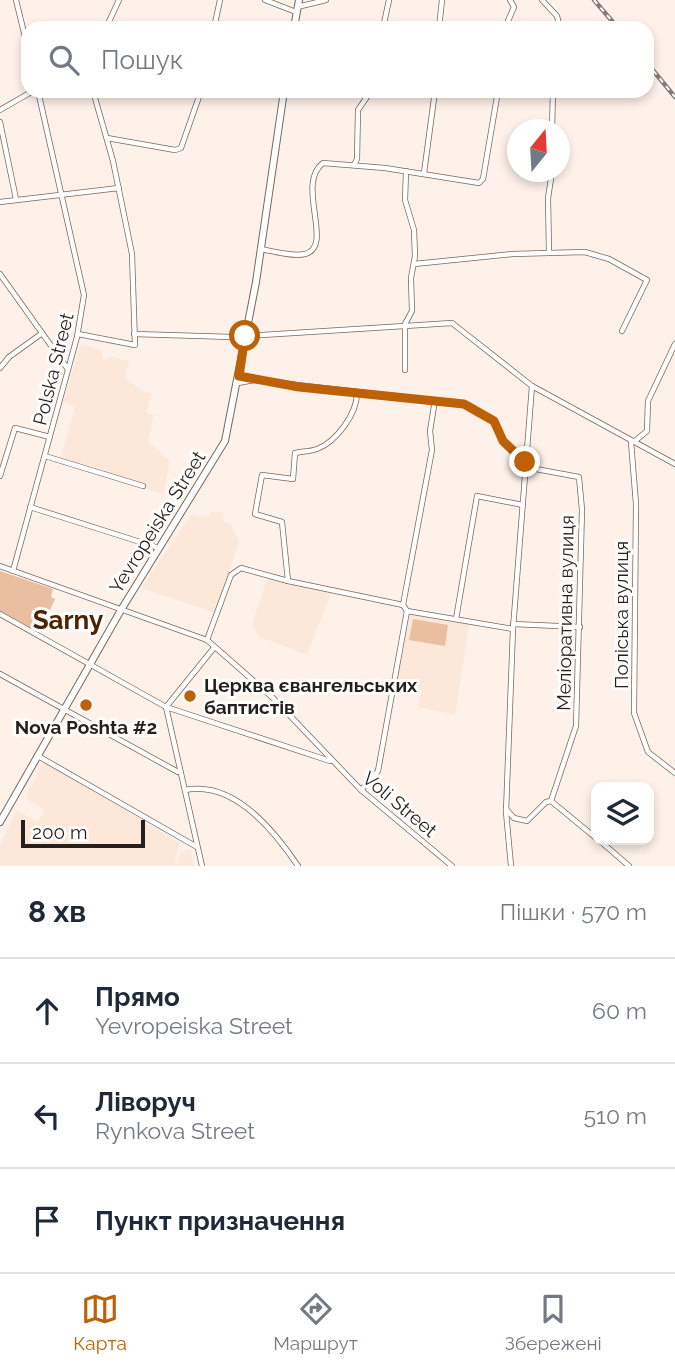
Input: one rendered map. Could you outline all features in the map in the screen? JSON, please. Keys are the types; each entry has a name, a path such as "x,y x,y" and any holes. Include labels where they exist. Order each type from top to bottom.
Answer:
{"main road":[{"name":"Yevropeiska Street","path":"1,816 121,610 225,441 238,379 283,98"}],"street":[{"path":"16,0 21,21"},
{"path":"109,21 119,0"},
{"path":"216,21 220,0"},
{"path":"265,0 298,6 326,0"},
{"path":"384,21 389,0"},
{"path":"440,21 442,0"},
{"path":"508,21 514,6 510,0"},
{"path":"542,0 558,21"},
{"path":"0,110 22,98"},
{"name":"Polska Street","path":"13,571 78,334 84,295 37,98"},
{"path":"78,334 135,345 132,254 107,138 95,98"},
{"path":"107,138 175,150 181,148 199,98"},
{"path":"353,165 357,159 358,110 366,98"},
{"path":"424,173 434,98"},
{"path":"259,248 301,255 309,253 316,242 316,213 311,183 314,173 323,163 424,173 472,183 483,179 497,98"},
{"path":"552,119 553,98"},
{"path":"0,122 16,199"},
{"path":"405,370 405,324 411,311 414,264 414,230 405,200 406,171"},
{"path":"549,252 548,198 550,182"},
{"path":"0,202 118,188"},
{"path":"414,264 549,252 585,252 616,262 647,280 622,331"},
{"path":"0,269 6,282"},
{"path":"0,274 67,369"},
{"path":"134,334 245,336 452,323 532,386 675,464"},
{"path":"0,368 9,357 41,334"},
{"path":"631,441 638,441 647,431 648,401 675,344"},
{"path":"238,379 464,404 489,416 503,441 525,464"},
{"path":"511,866 506,808 513,626 532,386"},
{"path":"288,582 282,522 255,514 262,475 293,479 295,453 321,448 342,428 355,410 358,393"},
{"path":"361,790 378,771 407,611 403,605 432,450 430,431 435,400"},
{"path":"0,476 15,428 50,438"},
{"name":"Поліська вулиця","path":"631,441 636,504 634,713 648,752 675,773"},
{"path":"45,456 143,486"},
{"name":"Меліоративна вулиця","path":"525,464 579,477 582,510 576,726 551,801"},
{"path":"456,619 477,496 523,505"},
{"path":"30,507 159,548"},
{"path":"0,566 207,640 235,571 251,569 288,582 403,605"},
{"path":"407,611 513,626 580,627"},
{"path":"0,614 166,707 331,762"},
{"name":"Voli Street","path":"207,640 214,649 273,698 331,762 361,790 452,866"},
{"path":"166,707 214,649"},
{"path":"0,674 178,772"},
{"path":"166,707 178,772 185,790 202,866"},
{"path":"37,755 197,847"},
{"path":"185,790 205,787 246,807 286,848 298,866"},
{"path":"506,808 514,818 527,821 546,802 551,801 591,834"},
{"path":"604,845 629,866"}],"shaded area":[{"path":"81,344 102,351 103,361 110,356 129,362 125,378 142,391 152,393 146,412 154,415 148,442 170,461 163,494 112,477 102,469 61,458 75,406 63,401"},
{"path":"212,512 224,513 221,521 230,523 239,542 215,613 141,588 191,515 209,517"},
{"path":"0,571 53,589 51,597 55,599 43,625 37,624 35,631 0,612"},
{"path":"268,577 331,593 307,655 260,637 252,625"},
{"path":"410,614 469,624 455,715 418,707 421,690 396,685"},
{"path":"413,619 448,625 445,646 409,640"},
{"path":"44,762 179,843 174,866 0,866 0,845 17,810 38,822 44,810 25,798"},
{"path":"190,849 194,866 177,866 180,853"}],"railway":[{"path":"594,0 612,21"},
{"path":"654,72 675,97"}],"place":[{"name":"Церква євангельських баптистів","path":"190,696"},
{"name":"Nova Poshta #2","path":"86,705"}],"district":[{"name":"Sarny","path":"68,620"}],"route":[{"path":"245,336 239,376 299,387 464,404 489,416 503,441 525,462"}]}
